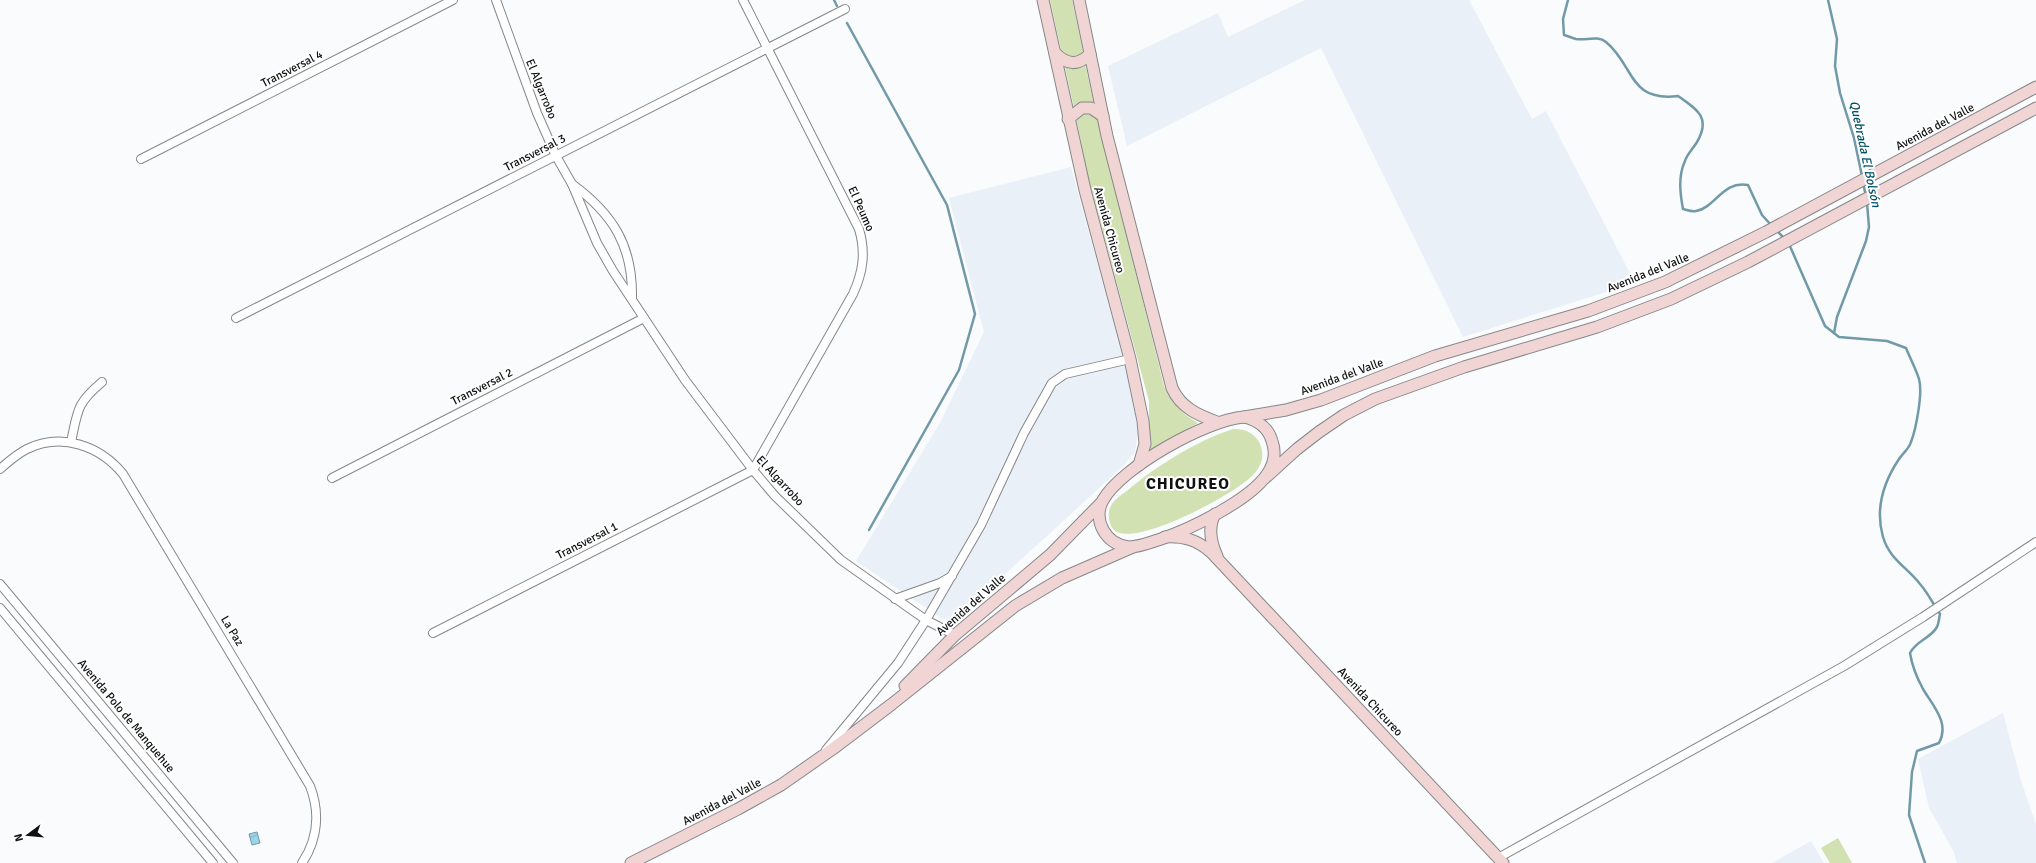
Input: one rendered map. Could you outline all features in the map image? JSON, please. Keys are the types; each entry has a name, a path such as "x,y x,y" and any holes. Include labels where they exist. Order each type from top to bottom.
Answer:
{"main road":[{"name":"Avenida Chicureo","path":"1043,0 1068,119 1085,190 1130,359 1146,435 1144,451 1139,465"},
{"name":"Avenida Chicureo","path":"1079,0 1103,116 1172,388 1178,399 1188,408 1217,422"},
{"path":"1055,53 1064,61 1073,63 1082,61 1090,54"},
{"name":"Avenida del Valle","path":"859,729 900,691 955,635 1050,555 1119,482 1139,465 1181,439 1217,422 1286,410 1321,400 1435,356 1594,309 1671,279 1780,225 2036,87"},
{"path":"1068,119 1082,108 1091,108 1103,116"},
{"path":"1265,478 1297,449 1319,432 1344,415 1375,399 1444,373 1572,336 1621,319 1701,285 1792,239 2036,108"},
{"path":"1244,417 1259,423 1271,438 1274,450 1273,462 1265,478"},
{"name":"Avenida del Valle","path":"631,863 752,802 818,760 993,622 1035,593 1077,570 1133,547 1166,537 1196,525 1248,492 1265,478"},
{"path":"1102,501 1099,517 1104,533 1116,544 1133,547"},
{"name":"Avenida Chicureo","path":"1215,514 1211,525 1211,533 1218,559"},
{"name":"Avenida Chicureo","path":"1166,537 1180,537 1194,540 1218,559 1501,860"}],"street":[{"name":"Transversal 4","path":"141,159 453,0"},
{"name":"El Algarrobo","path":"496,0 523,77 556,156 572,184 597,243 613,271 685,380 752,470 775,496 841,560 926,620 955,635"},
{"name":"El Peumo","path":"743,0 856,222 863,245 864,261 858,284 849,303 752,470"},
{"name":"Transversal 3","path":"236,318 845,9"},
{"path":"572,184 592,198 608,217 620,235 629,260 632,281 632,298"},
{"name":"Transversal 2","path":"332,478 644,318"},
{"path":"818,760 898,663 926,620 982,525 1024,433 1052,383 1065,374 1130,359"},
{"path":"71,442 82,401 102,382"},
{"name":"La Paz","path":"0,469 17,455 36,445 51,442 71,442 89,447 101,453 112,461 123,474 306,776 315,803 316,822 313,842 302,863"},
{"name":"Transversal 1","path":"433,633 752,470"},
{"path":"1501,860 1844,666 2036,542"},
{"path":"895,599 940,583 953,576"},
{"name":"Avenida Polo de Manquehue","path":"0,584 233,863"},
{"path":"0,608 212,863"}],"shaded area":[{"path":"1305,0 1469,0 1532,119 1546,111 1635,283 1463,337 1321,48 1127,146 1108,66 1218,13 1228,37"},
{"path":"1071,167 1127,373 1138,430 1135,452 1123,466 953,621 941,618 856,561 940,423 984,332 949,198"},
{"path":"2003,713 2021,781 2036,824 2036,863 1957,863 1954,852 1929,808 1918,759"},
{"path":"1811,841 1824,863 1772,863"}],"green space":[{"path":"1050,0 1072,0 1083,51 1079,58 1071,60 1062,54"},
{"path":"1085,63 1094,105 1084,103 1074,108 1065,67 1071,69"},
{"path":"1081,113 1097,116 1164,386 1170,398 1178,408 1198,423 1149,452 1149,401 1089,181 1076,118"},
{"path":"1233,429 1250,433 1256,437 1260,444 1262,459 1254,474 1228,493 1208,505 1162,526 1141,532 1124,534 1113,529 1110,523 1109,513 1110,507 1118,498 1152,472 1191,447"},
{"path":"1838,838 1852,863 1830,863 1821,848"}],"water":[{"path":"257,832 260,843 252,845 249,834"}],"waterway":[{"path":"834,0 837,6"},
{"path":"1568,0 1563,19 1564,35 1576,39 1603,40 1615,51 1641,88 1650,93 1662,96 1678,96 1700,115 1703,127 1701,134 1686,158 1681,173 1680,191 1683,209 1690,211 1703,209 1726,190 1739,185 1748,185 1762,215 1772,226"},
{"name":"Quebrada El Bolsón","path":"1828,0 1837,39 1835,66 1840,93 1854,138 1862,176"},
{"path":"847,23 947,205 975,314 959,370 869,530"},
{"name":"Quebrada El Bolsón","path":"1863,183 1866,196"},
{"name":"Quebrada El Bolsón","path":"1834,333 1837,317 1866,241 1869,227 1867,203"},
{"path":"1776,230 1785,239"},
{"path":"1789,244 1825,326 1839,337 1887,341 1906,348 1919,379 1920,402 1913,436 1909,447 1899,459 1889,477 1882,496 1880,516 1883,537 1890,552 1923,587 1940,614 1938,625 1934,631 1916,645 1910,653 1917,676 1939,715 1943,729 1939,743 1917,751 1912,772 1909,815 1925,863"}],"district":[{"name":"CHICUREO","path":"1188,484"}]}
